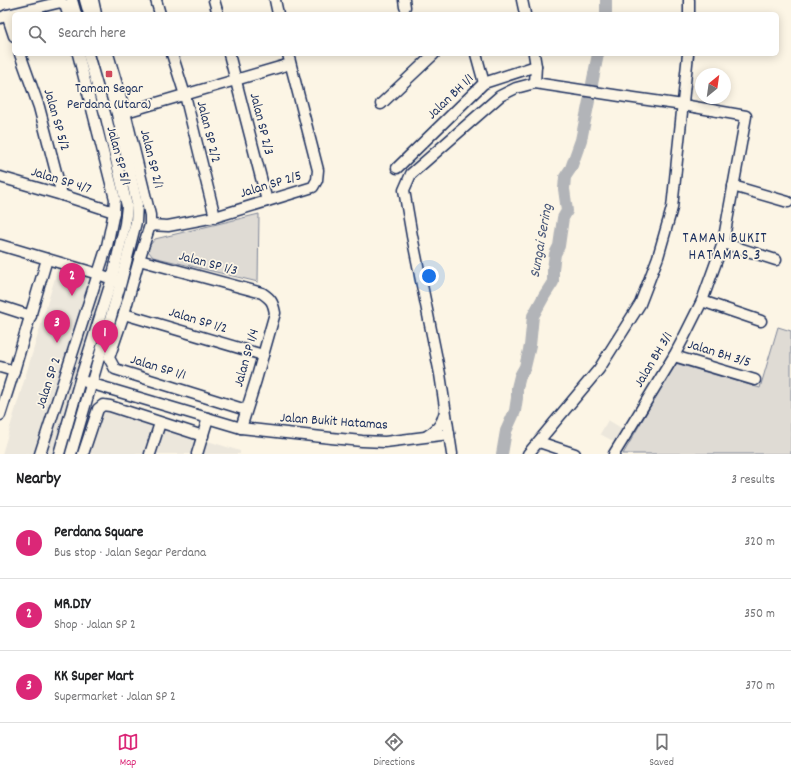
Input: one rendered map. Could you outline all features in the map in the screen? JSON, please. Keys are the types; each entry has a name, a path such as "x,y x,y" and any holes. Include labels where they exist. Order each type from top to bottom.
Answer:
{"street":[{"path":"85,0 88,12"},
{"path":"92,0 95,12"},
{"path":"156,0 159,12"},
{"path":"214,0 217,12"},
{"path":"275,0 278,12"},
{"path":"522,0 525,12"},
{"path":"689,0 690,12"},
{"path":"20,12 61,2 68,6"},
{"path":"3,16 12,32"},
{"name":"Jalan SP 5/2","path":"21,56 39,107 62,195"},
{"name":"Jalan SP 5/1","path":"79,56 115,199 107,246 97,270"},
{"path":"71,454 92,383 117,281 127,206 106,117 89,56"},
{"path":"59,454 80,380 117,281 136,222 137,204 121,113 101,56"},
{"name":"Jalan SP 2/1","path":"108,56 121,113 150,215 150,225"},
{"name":"Jalan SP 2/2","path":"173,56 185,94 215,217"},
{"name":"Jalan SP 2/3","path":"229,56 267,201"},
{"path":"382,104 432,56"},
{"path":"477,56 484,83"},
{"path":"534,56 536,66 535,84"},
{"path":"528,454 599,369 640,304 658,257 672,208 688,56"},
{"path":"106,117 236,80 289,59"},
{"name":"Jalan SP 2/5","path":"150,225 168,226 215,217 313,187 317,180 318,170 289,59"},
{"name":"Jalan BH 1/1","path":"397,168 484,83 536,66"},
{"path":"452,454 446,408 404,190 411,174 500,96 516,88 535,84 683,105"},
{"name":"Jalan BH 3/1","path":"614,454 683,339 702,301 723,243 746,116 683,105"},
{"name":"Jalan SP 4/7","path":"0,177 114,212"},
{"path":"733,186 788,202"},
{"name":"Jalan SP 1/1","path":"150,225 124,314 109,358 115,370 246,410"},
{"path":"723,243 776,260"},
{"path":"0,245 48,259 97,270 117,281"},
{"path":"0,415 48,259"},
{"name":"Jalan SP 1/3","path":"139,260 262,293 269,297"},
{"name":"Jalan SP 2","path":"40,454 97,270"},
{"name":"Jalan SP 1/4","path":"241,428 275,313 273,303 269,297"},
{"path":"702,301 761,321"},
{"path":"0,306 31,316"},
{"name":"Jalan SP 1/2","path":"124,314 263,355"},
{"name":"Jalan BH 3/5","path":"674,356 755,380"},
{"path":"0,367 14,371"},
{"path":"80,380 241,428"},
{"path":"131,413 137,397"},
{"path":"83,454 98,409 103,405 203,436"},
{"path":"427,436 435,431 441,424 446,408"},
{"path":"197,454 208,418"},
{"path":"150,454 160,422"},
{"name":"Jalan Bukit Hatamas","path":"241,428 362,441 385,442 449,434"},
{"path":"427,436 442,442 452,454"},
{"path":"538,442 575,454"}],"shaded area":[{"path":"259,214 258,282 153,257 148,251 150,245 155,239"},
{"path":"58,268 105,283 54,454 2,454"},
{"path":"778,327 791,331 791,454 623,454 675,363 760,388"},
{"path":"94,406 240,451 240,454 79,454"},
{"path":"608,420 623,429 615,442 600,434"}],"waterway":[{"name":"Sungai Sering","path":"606,0 606,12"},
{"name":"Sungai Sering","path":"592,84 598,56"},
{"name":"Sungai Sering","path":"502,454 506,431 515,411 517,388 520,376 525,367 530,346 533,316 553,282 555,254 559,246 563,218 567,211 564,189 565,177 571,168 581,140 589,101"}],"place":[{"name":"Taman Segar Perdana (Utara)","path":"109,74"},
{"name":"MR.DIY","path":"72,296"},
{"name":"KK Super Mart","path":"57,343"},
{"name":"Perdana Square","path":"105,353"}],"district":[{"name":"TAMAN BUKIT HATAMAS 3","path":"725,248"}]}
